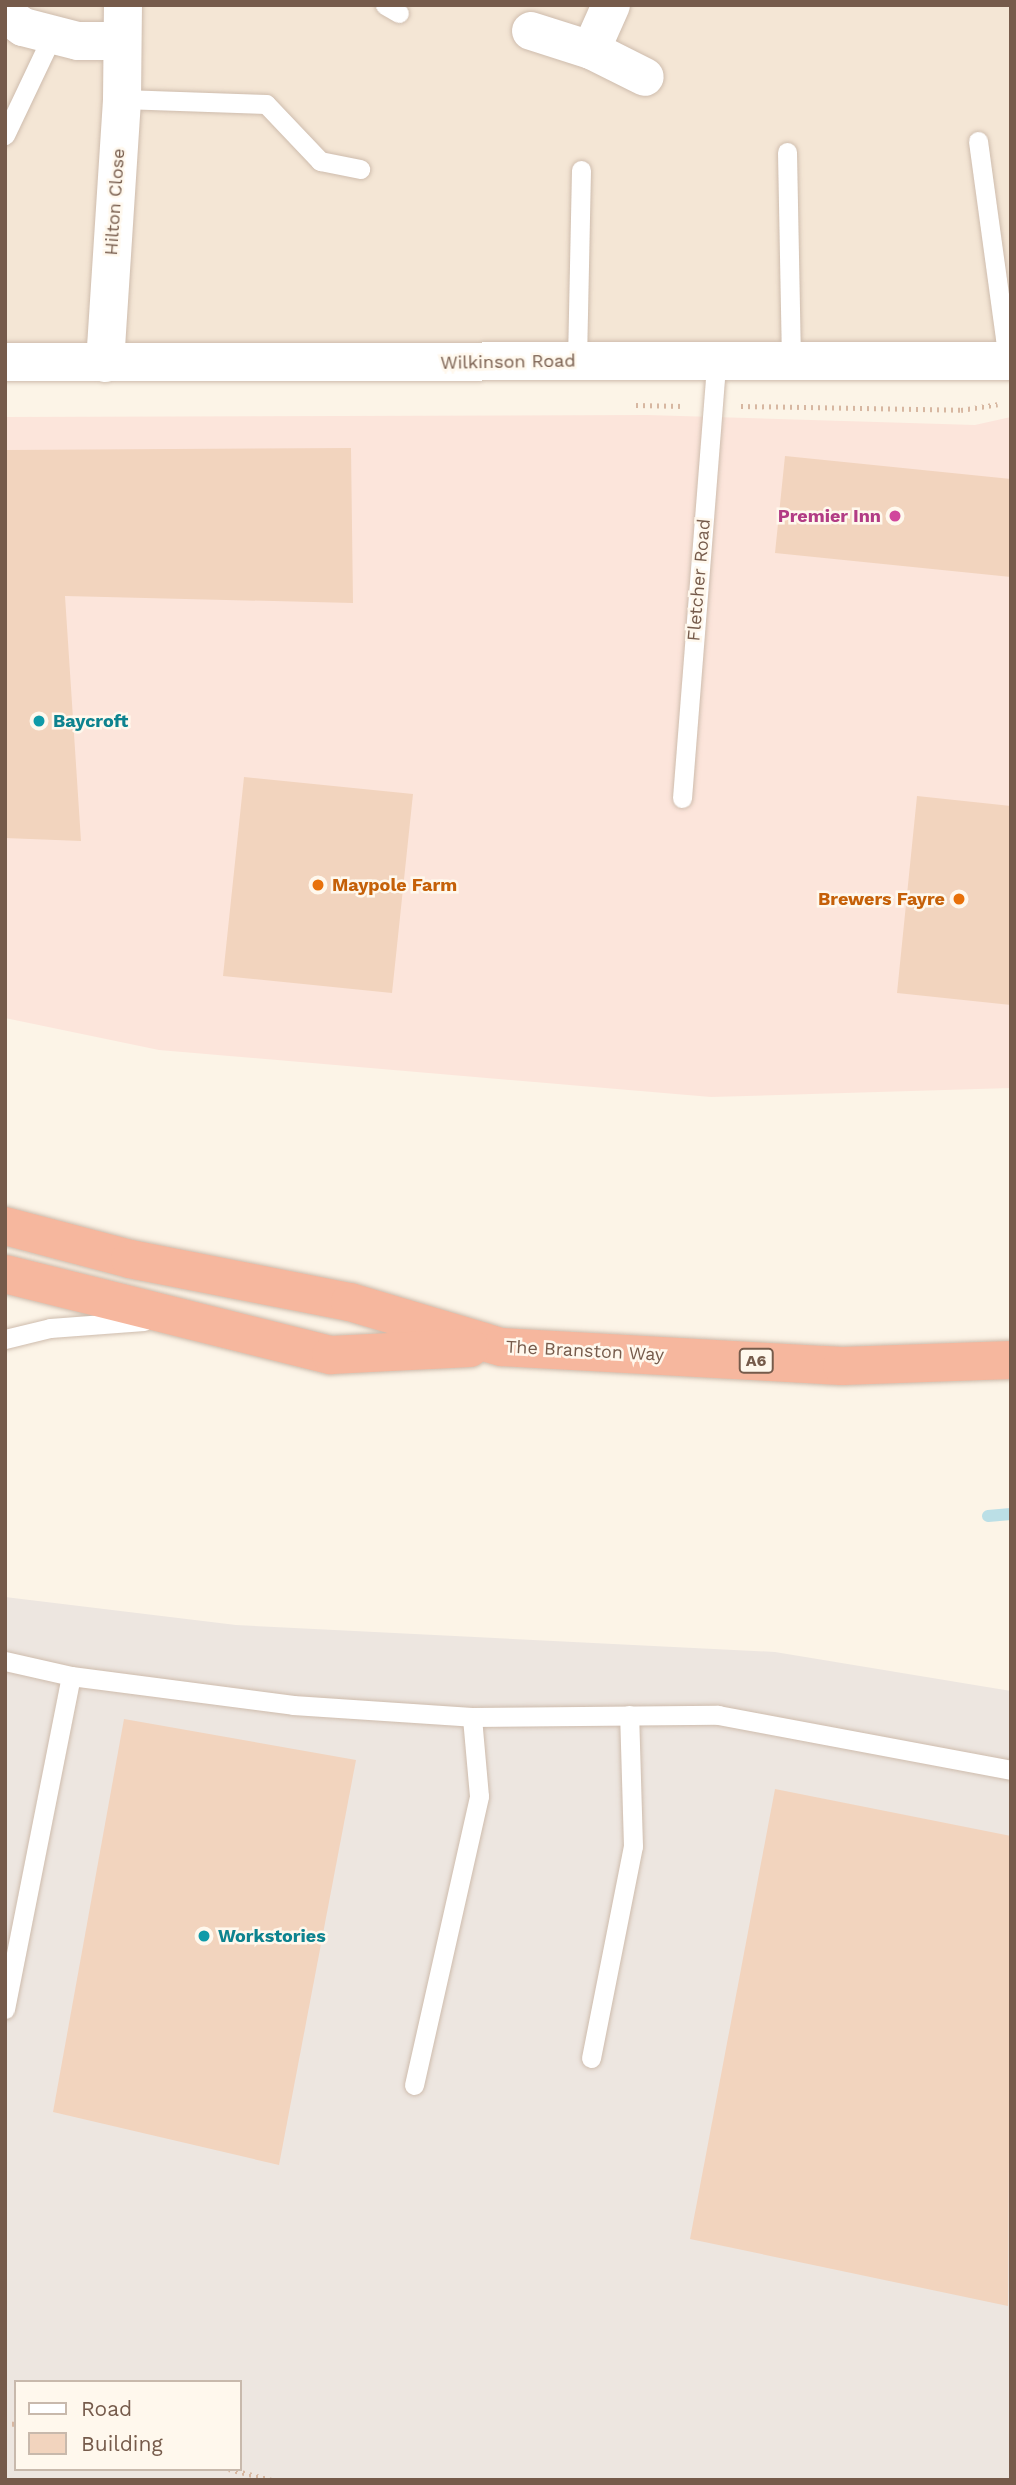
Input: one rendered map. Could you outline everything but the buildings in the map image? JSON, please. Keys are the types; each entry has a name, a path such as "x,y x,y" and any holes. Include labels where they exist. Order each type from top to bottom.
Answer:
{"highway":[{"name":"The Branston Way","path":"5,1226 130,1259 350,1302 500,1346 842,1366 1011,1360"},
{"path":"5,1274 331,1355 500,1346"}],"street":[{"path":"590,50 611,5"},
{"name":"Hilton Close","path":"5,14 23,27 78,41 122,23 122,99 105,363"},
{"path":"531,31 590,50 645,77"},
{"name":"Wilkinson Road","path":"5,362 1009,361"}],"lane":[{"path":"5,135 53,34"},
{"path":"122,99 265,104 320,161 360,169"},
{"path":"978,141 1009,361"},
{"path":"787,152 791,362"},
{"path":"576,361 581,170"},
{"name":"Fletcher Road","path":"682,798 716,363"},
{"path":"5,1339 50,1328 180,1318"},
{"path":"5,1661 71,1676 293,1705 472,1717 718,1715 1011,1770"},
{"path":"5,2009 71,1676"},
{"path":"591,2058 633,1846 628,1715"},
{"path":"414,2085 479,1796 472,1717"}],"path":[{"path":"237,2471 272,2480"}],"shaded area":[{"path":"5,5 1011,5 1011,361 5,362"},
{"path":"647,415 975,425 1011,417 1011,1088 711,1097 159,1050 5,1018 5,417"},
{"path":"5,1597 236,1625 775,1652 1011,1691 1011,2480 5,2480"}],"waterway":[{"path":"988,1516 1011,1514"}],"place":[{"name":"Premier Inn","path":"895,516"},
{"name":"Baycroft","path":"39,721"},
{"name":"Maypole Farm","path":"318,885"},
{"name":"Brewers Fayre","path":"959,899"},
{"name":"Workstories","path":"204,1936"}]}
